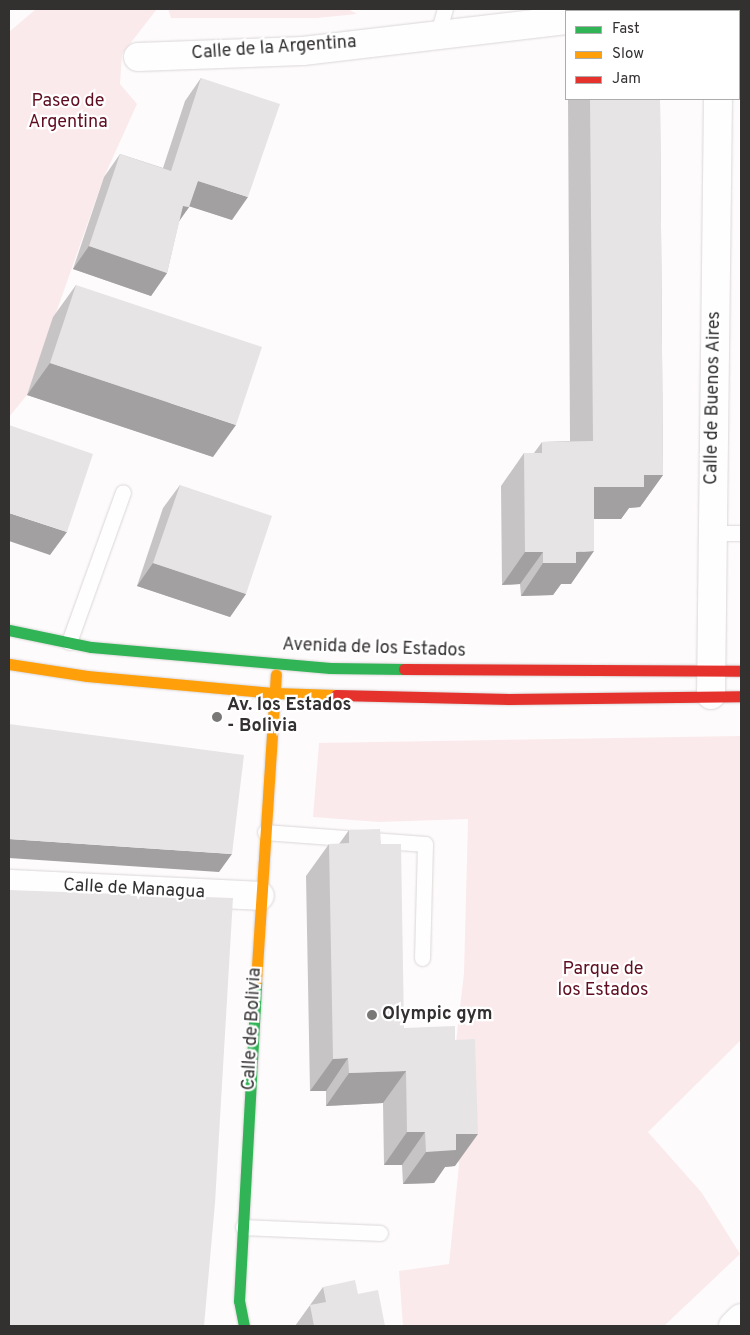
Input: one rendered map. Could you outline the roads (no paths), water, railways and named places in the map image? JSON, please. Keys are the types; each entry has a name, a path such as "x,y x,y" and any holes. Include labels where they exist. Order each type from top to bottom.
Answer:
{"street":[{"name":"Calle de la Argentina","path":"138,57 304,51 442,21 565,20"},
{"name":"Calle de Buenos Aires","path":"711,684 711,533 718,100"},
{"name":"Avenida de los Estados","path":"9,630 69,642 277,664 330,668 711,684 741,696"},
{"name":"Avenida de los Estados","path":"9,664 87,676 275,693 509,699 711,684 741,671"},
{"name":"Calle de Bolivia","path":"244,1326 239,1300 260,896 277,664"},
{"name":"Calle de Managua","path":"9,884 260,896"},
{"path":"733,1326 741,1318"}],"lane":[{"path":"69,642 123,492"},
{"path":"711,533 741,533"},
{"path":"265,832 425,844 422,958"},
{"path":"243,1227 380,1233"}],"place":[{"name":"Av. los Estados - Bolivia","path":"217,717"},
{"name":"Olympic gym","path":"372,1015"}],"park label":[{"name":"Paseo de Argentina","path":"68,113"},
{"name":"Parque de los Estados","path":"603,981"}]}
